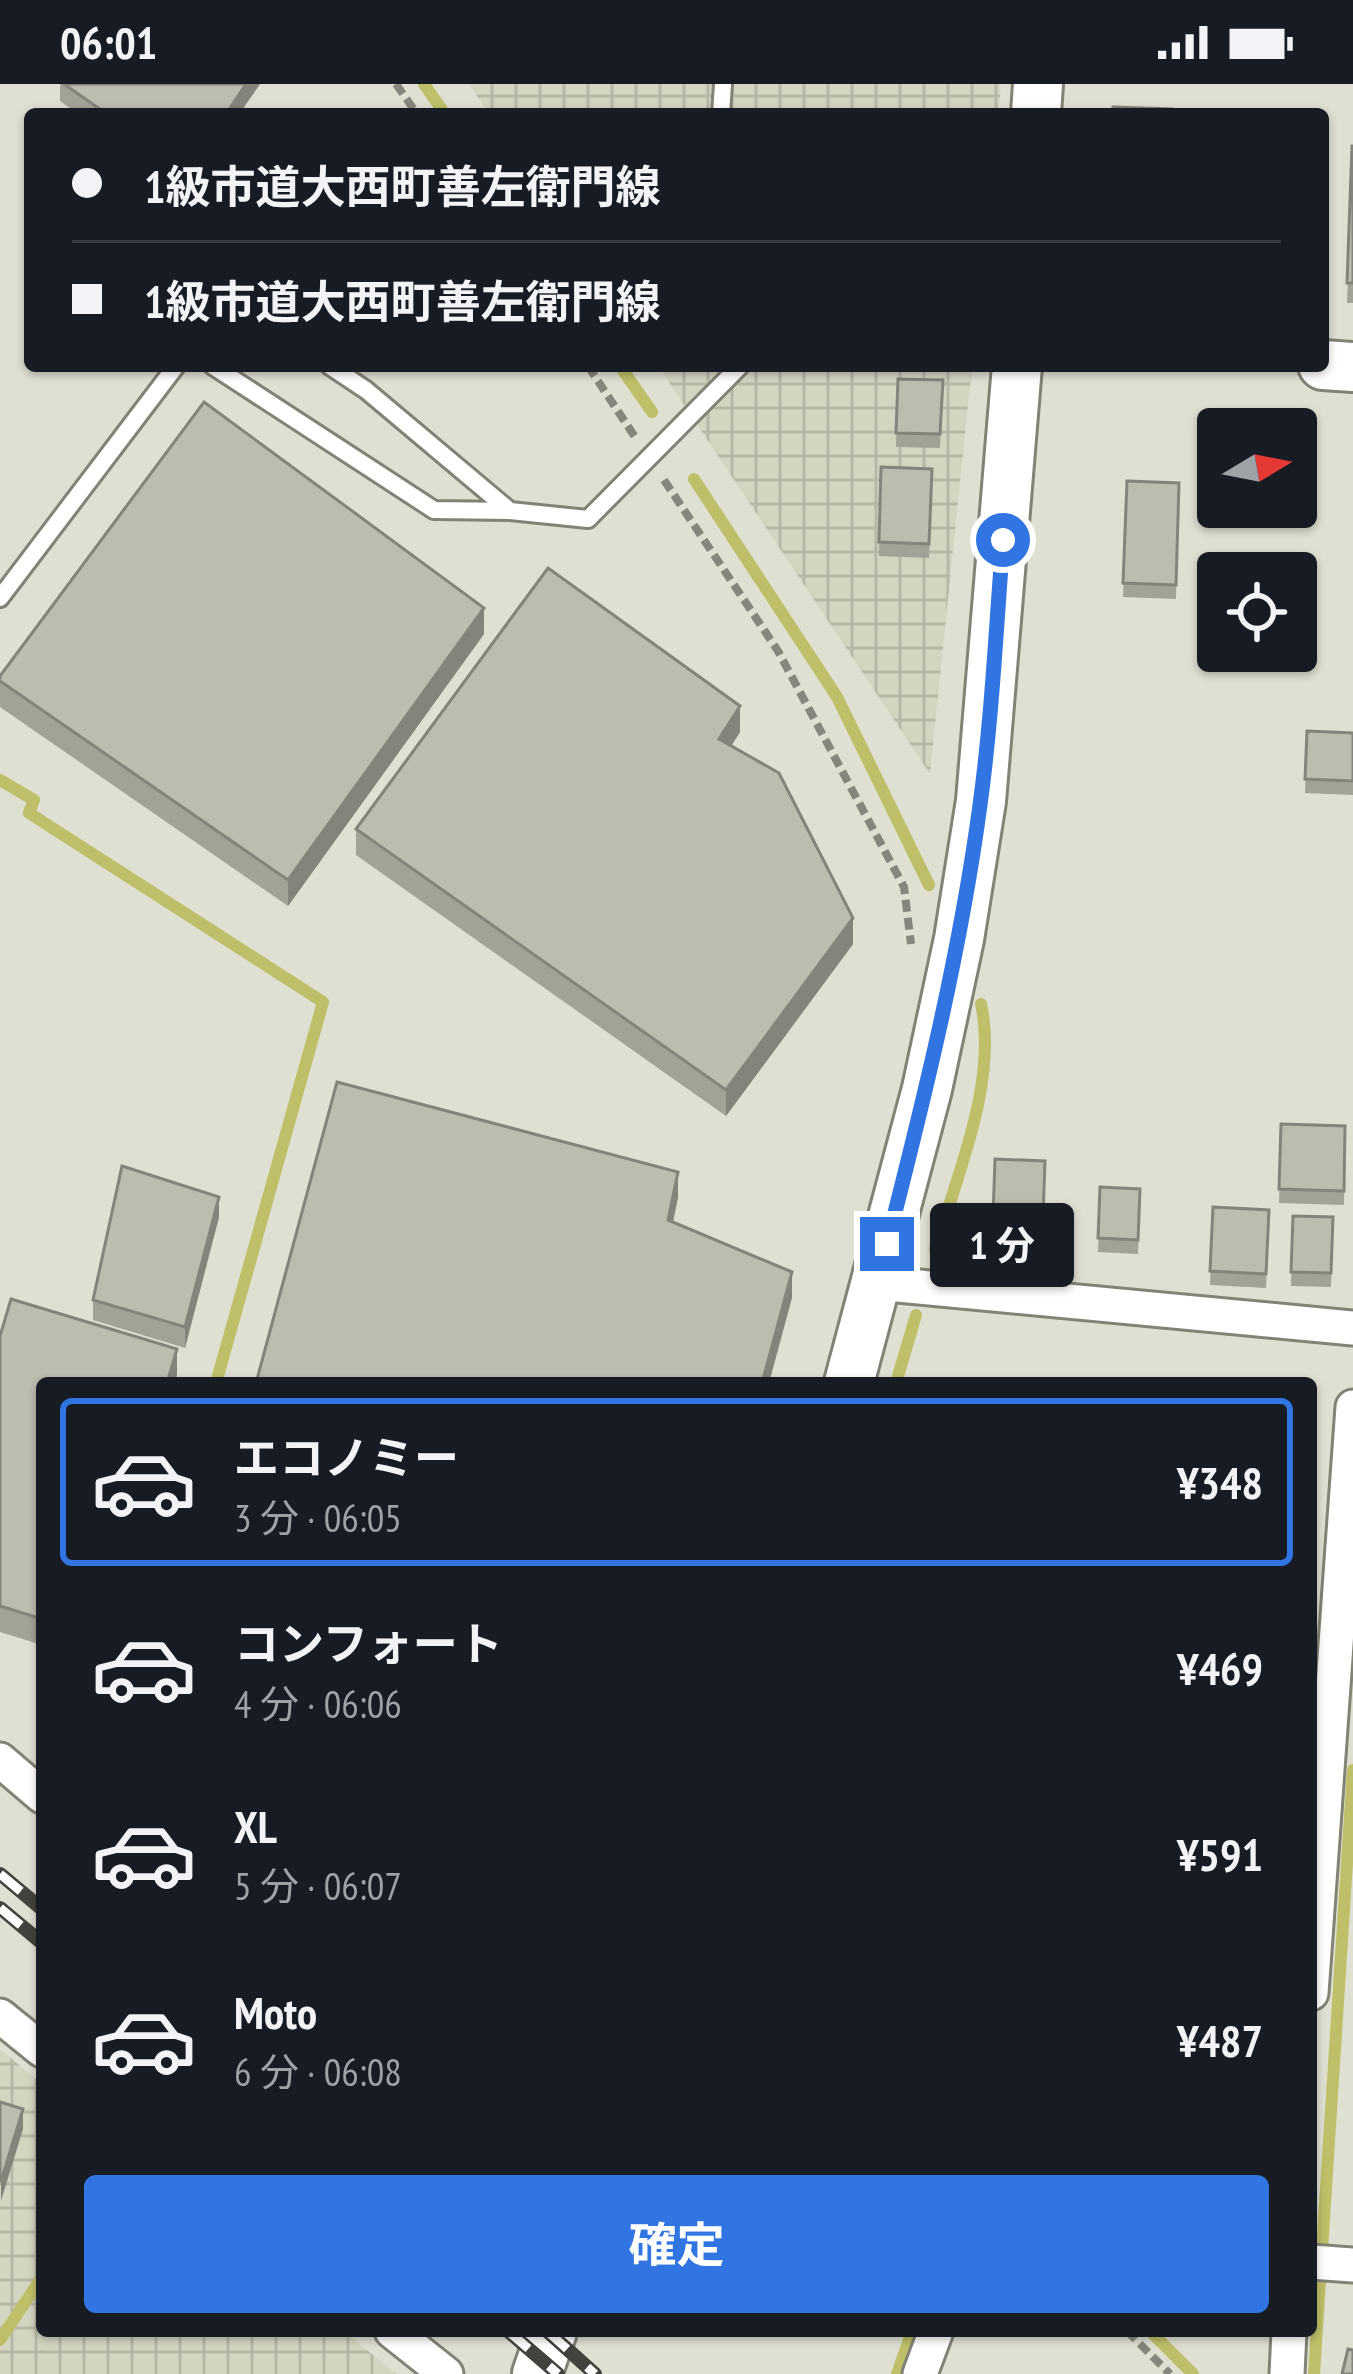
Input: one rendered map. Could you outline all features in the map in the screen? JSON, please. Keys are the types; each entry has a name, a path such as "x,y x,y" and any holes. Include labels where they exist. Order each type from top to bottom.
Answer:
{"street":[{"path":"851,1377 932,1067 959,939 981,801 1017,372"},
{"path":"877,1283 1353,1328"},
{"path":"1317,1919 1349,1525 1353,1407"},
{"path":"0,1760 36,1791"},
{"path":"0,2016 36,2045"},
{"path":"1317,2262 1353,2265"},
{"path":"400,2337 446,2374"},
{"path":"537,2374 550,2337"},
{"path":"920,2374 934,2337"},
{"path":"1287,2374 1289,2337"}],"lane":[{"path":"0,598 171,372"},
{"path":"222,372 434,510 588,519 734,372"},
{"path":"339,372 511,511"}],"path":[{"path":"592,372 639,442"},
{"path":"651,461 778,651 904,886 913,963"},
{"path":"1133,2337 1170,2374"}],"shaded area":[{"path":"469,84 1001,84 999,108 485,108"},
{"path":"662,372 971,372 930,774"},
{"path":"0,2049 36,2079 36,2337 351,2337 396,2374 0,2374"}],"building":[{"path":"64,84 246,84 230,108 98,108"},
{"path":"1352,146 1353,283 1347,283"},
{"path":"898,379 943,380 940,434 896,433"},
{"path":"204,402 484,608 288,880 0,681"},
{"path":"881,467 932,469 929,544 879,542"},
{"path":"1127,481 1179,483 1176,585 1123,583"},
{"path":"548,568 740,706 719,739 779,773 853,918 726,1090 356,829"},
{"path":"1307,731 1353,733 1353,781 1305,779"},
{"path":"337,1082 678,1172 668,1220 792,1272 764,1377 258,1377"},
{"path":"1281,1124 1345,1126 1344,1191 1279,1189"},
{"path":"995,1159 1045,1161 1042,1247 992,1245"},
{"path":"122,1166 219,1197 185,1327 93,1300"},
{"path":"1100,1187 1140,1189 1138,1240 1098,1238"},
{"path":"1213,1207 1269,1210 1266,1274 1210,1271"},
{"path":"1293,1216 1333,1217 1331,1273 1291,1272"},
{"path":"11,1299 177,1349 169,1377 36,1377 36,1617 0,1606 0,1336"},
{"path":"0,2102 23,2109 1,2181 0,2180"},
{"path":"1348,2349 1353,2350 1353,2374 1342,2374"}],"waterway":[{"path":"424,84 441,108"},
{"path":"624,372 652,412"},
{"path":"694,479 837,697 929,885"},
{"path":"0,780 34,800 29,813 323,1002 218,1377"},
{"path":"935,1250 980,1096 985,1034 981,1004"},
{"path":"898,1377 916,1315"},
{"path":"1317,2328 1353,1770"},
{"path":"0,2340 36,2286"},
{"path":"897,2374 910,2337"},
{"path":"1156,2337 1193,2374"},
{"path":"1314,2374 1316,2337"}],"railway":[{"path":"0,1874 36,1904"},
{"path":"0,1908 36,1938"},
{"path":"515,2337 558,2374"},
{"path":"554,2337 595,2374"}],"route":[{"path":"887,1244 959,939 981,801 1003,540"}]}
